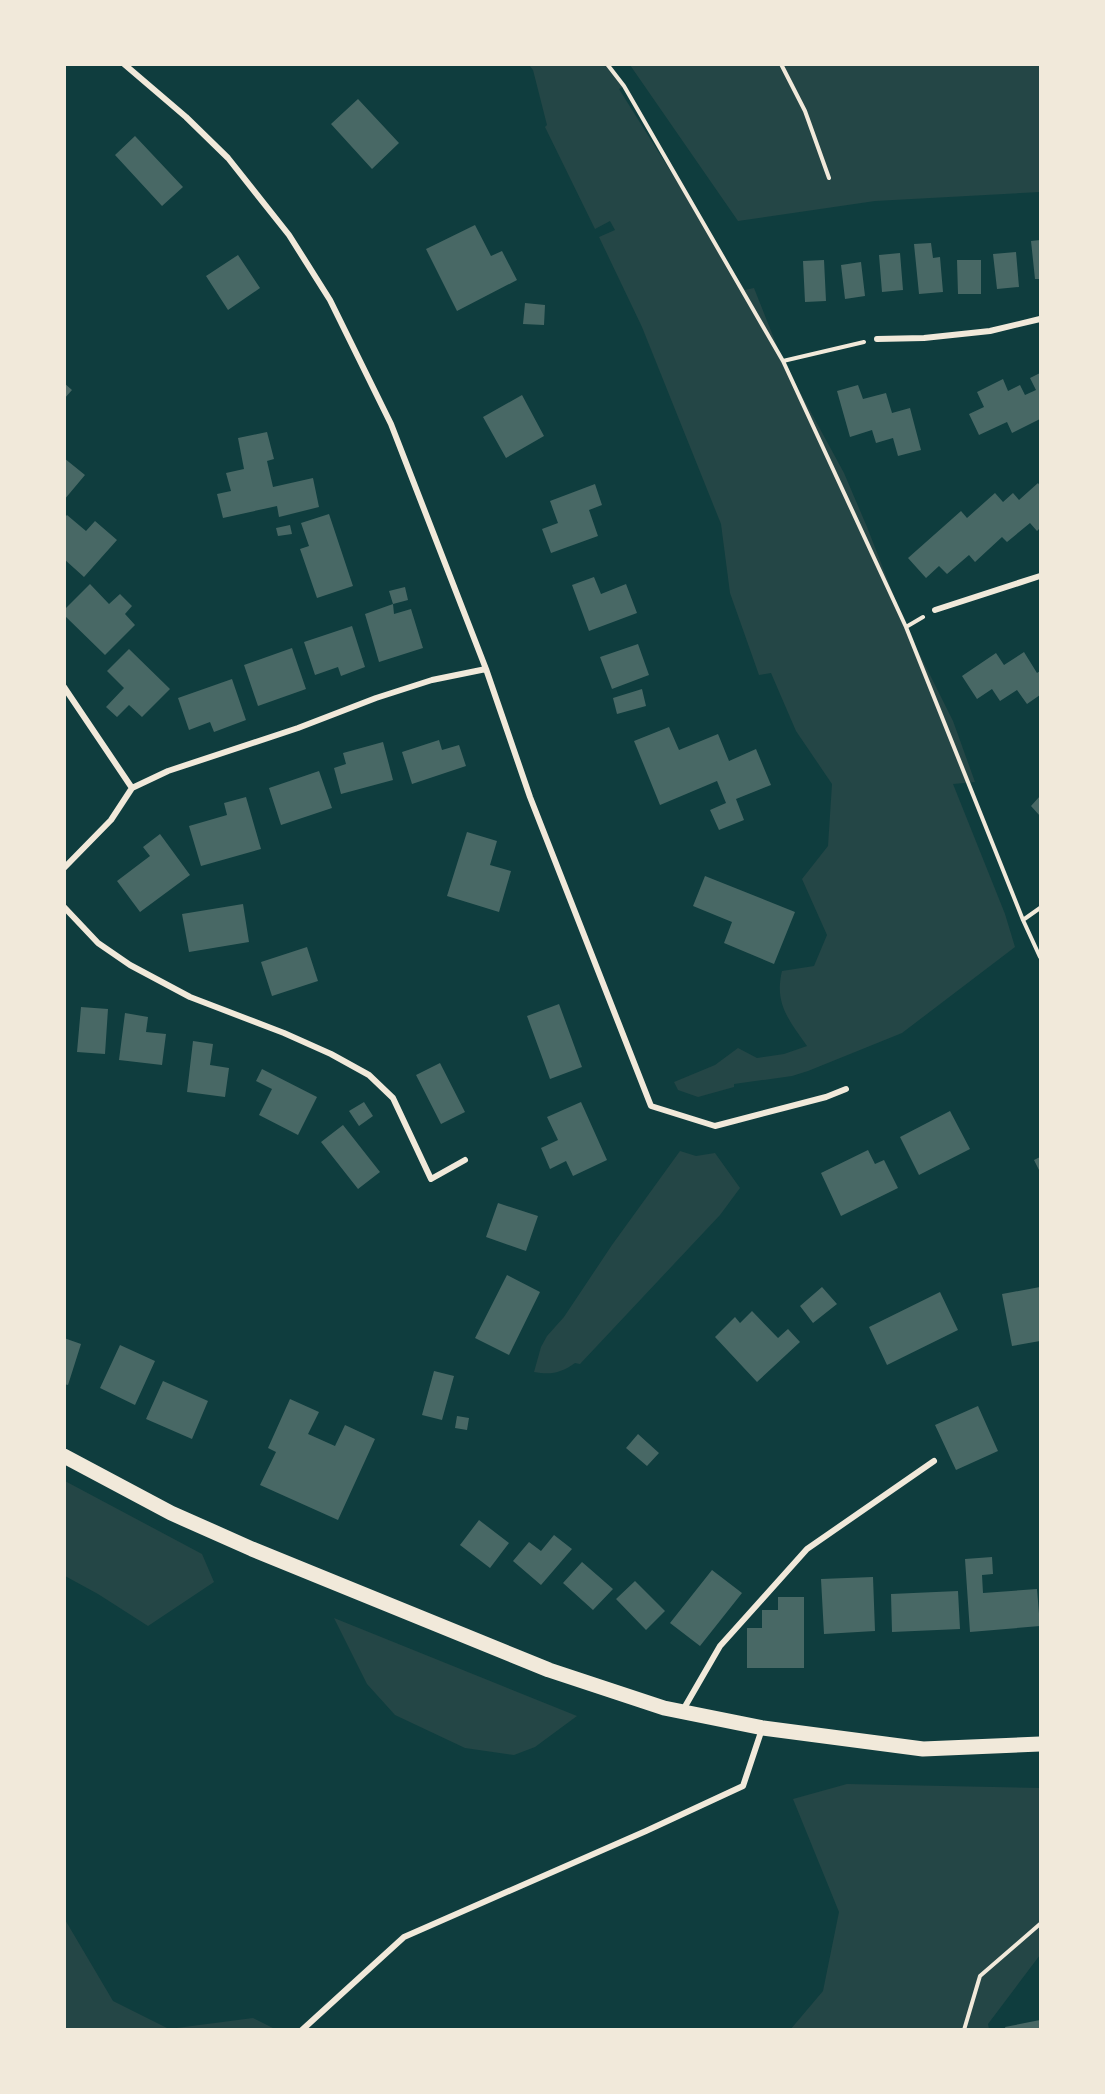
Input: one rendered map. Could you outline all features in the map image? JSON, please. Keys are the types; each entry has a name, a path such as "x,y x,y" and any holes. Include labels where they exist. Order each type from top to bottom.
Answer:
{"main road":[{"path":"64,1456 171,1513 252,1549 549,1670 682,1712 763,1728 923,1749 1041,1744"}],"street":[{"path":"124,64 186,117 228,158 289,235 330,300 391,424 486,669 530,797 651,1106 715,1126 825,1097 846,1089"},
{"path":"878,339 924,338 990,331 1041,319"},
{"path":"935,610 1041,576"},
{"path":"64,868 111,820 132,788 168,771 432,680 486,669"},
{"path":"64,687 132,788"},
{"path":"64,906 98,943 130,964 190,997 284,1033 332,1054 369,1075 393,1098 430,1179 465,1160"},
{"path":"682,1712 720,1646 807,1549 934,1461"},
{"path":"302,2030 404,1937 743,1786 763,1728"}],"path":[{"path":"607,64 624,86 783,361 906,627 1023,920 1041,957"},
{"path":"781,64 805,111 829,178"},
{"path":"783,361 878,339"},
{"path":"1023,920 1041,908"},
{"path":"964,2030 980,1976 1041,1924"}],"shaded area":[{"path":"529,65 609,65 625,86 619,89 745,290 754,288 783,361 844,473 906,627 953,721 975,782 953,784 1005,914 1015,947 902,1033 808,1071 792,1076 734,1084 734,1087 698,1097 678,1090 674,1082 715,1065 738,1048 757,1058 784,1054 807,1046 785,1011 780,983 782,971 814,966 827,935 802,879 828,846 832,784 796,731 771,673 759,675 730,593 721,524 642,327 599,237 615,230 610,221 595,229 545,127 547,125 533,70"},
{"path":"630,65 1040,65 1040,192 875,201 738,221"},
{"path":"680,1151 696,1156 715,1153 740,1188 720,1215 580,1364 575,1363 556,1372 534,1372 541,1347 547,1336 564,1317 612,1245"},
{"path":"65,1481 202,1554 214,1582 148,1626 65,1576"},
{"path":"334,1618 577,1716 535,1747 514,1755 465,1748 395,1715 367,1684"},
{"path":"847,1784 1040,1788 1040,1955 988,2024 989,2029 790,2030 823,1991 839,1912 793,1799"},
{"path":"64,1918 113,2001 169,2029 65,2029"},
{"path":"253,2018 275,2029 169,2029"}],"building":[{"path":"358,99 399,143 372,169 331,124"},
{"path":"135,136 183,187 162,206 115,155"},
{"path":"475,225 491,256 502,251 517,280 457,311 426,249"},
{"path":"1040,240 1040,279 1035,279 1031,241"},
{"path":"931,243 933,258 940,257 943,292 919,294 914,244"},
{"path":"1016,252 1019,287 997,289 993,254"},
{"path":"900,253 903,290 882,292 879,255"},
{"path":"238,255 260,288 228,310 206,276"},
{"path":"824,260 826,301 805,302 803,261"},
{"path":"957,260 981,260 981,294 958,294"},
{"path":"861,262 865,296 845,299 841,265"},
{"path":"525,303 545,305 544,325 523,324"},
{"path":"1040,373 1040,419 1012,433 1007,422 979,435 969,414 984,407 977,392 1003,379 1008,391 1020,385 1025,395 1036,390 1030,378"},
{"path":"64,383 72,390 64,399"},
{"path":"858,385 863,399 886,393 892,413 910,408 921,450 898,456 893,438 876,443 872,430 850,437 837,391"},
{"path":"522,395 544,436 506,458 483,417"},
{"path":"267,432 274,459 267,461 273,487 313,478 319,507 279,517 277,506 223,518 217,494 231,491 226,473 244,469 238,438"},
{"path":"64,458 85,475 64,500"},
{"path":"1038,483 1040,486 1040,528 1037,531 1030,523 1007,542 1002,537 975,562 969,555 947,574 939,566 926,578 908,558 961,511 967,518 995,493 1003,502 1013,493 1019,500"},
{"path":"595,484 602,505 589,510 598,536 551,553 542,529 558,523 550,501"},
{"path":"329,514 353,586 317,598 300,549 309,546 301,523"},
{"path":"67,515 86,531 95,521 117,540 84,577 64,559 64,518"},
{"path":"290,525 292,534 278,536 276,528"},
{"path":"594,577 601,594 626,584 637,613 589,631 572,585"},
{"path":"90,584 109,604 120,594 132,606 125,614 135,625 105,655 64,615 64,610"},
{"path":"405,587 408,600 393,604 389,591"},
{"path":"393,604 394,614 411,609 423,648 379,662 365,614"},
{"path":"352,626 365,667 341,676 338,667 315,675 304,642"},
{"path":"638,644 649,675 612,689 600,657"},
{"path":"292,648 306,689 258,706 244,665"},
{"path":"129,649 170,689 142,717 129,705 117,717 106,707 124,688 107,671"},
{"path":"1024,652 1037,673 1040,671 1040,695 1027,704 1017,690 1000,701 992,689 977,699 962,676 996,653 1004,665"},
{"path":"232,679 246,720 214,732 210,722 189,730 178,698"},
{"path":"642,689 646,706 617,714 613,698"},
{"path":"669,727 679,750 718,734 729,761 756,749 771,785 736,799 744,820 719,830 710,810 726,803 717,781 660,805 634,741"},
{"path":"439,740 442,750 459,745 466,766 412,784 402,752"},
{"path":"383,742 393,780 341,794 334,768 346,764 343,753"},
{"path":"319,771 332,808 281,825 269,788"},
{"path":"1040,796 1040,816 1031,806"},
{"path":"246,797 261,849 201,866 189,826 227,815 224,803"},
{"path":"467,832 497,841 490,865 511,871 499,912 447,896"},
{"path":"160,834 190,875 140,912 117,881 150,856 143,847"},
{"path":"705,876 795,912 774,964 724,943 732,922 693,906"},
{"path":"243,904 249,942 189,952 182,914"},
{"path":"307,947 318,981 272,996 261,962"},
{"path":"559,1004 582,1067 550,1079 527,1016"},
{"path":"81,1007 108,1009 105,1054 77,1052"},
{"path":"125,1013 148,1017 146,1032 166,1034 162,1065 119,1060"},
{"path":"193,1041 213,1044 210,1065 229,1068 225,1097 187,1092"},
{"path":"440,1063 465,1112 441,1124 416,1075"},
{"path":"262,1069 317,1097 298,1135 259,1115 272,1089 256,1081"},
{"path":"364,1102 373,1116 359,1126 349,1111"},
{"path":"581,1102 607,1160 573,1176 566,1161 550,1169 541,1148 558,1140 547,1117"},
{"path":"950,1111 970,1149 919,1175 900,1137"},
{"path":"343,1125 380,1172 358,1189 321,1142"},
{"path":"868,1150 875,1164 884,1160 898,1188 841,1216 821,1173"},
{"path":"1040,1157 1040,1172 1034,1160"},
{"path":"498,1203 538,1216 526,1251 486,1237"},
{"path":"507,1275 540,1292 509,1355 475,1338"},
{"path":"822,1287 837,1304 813,1323 800,1306"},
{"path":"1040,1287 1040,1341 1012,1346 1002,1294"},
{"path":"940,1292 958,1330 887,1365 869,1327"},
{"path":"752,1311 778,1338 788,1329 800,1342 757,1382 715,1337 735,1317 740,1323"},
{"path":"64,1338 81,1344 68,1385 64,1384"},
{"path":"120,1345 155,1361 135,1405 100,1388"},
{"path":"434,1371 454,1376 442,1420 422,1415"},
{"path":"163,1381 208,1401 192,1439 146,1419"},
{"path":"290,1399 319,1412 308,1434 335,1446 345,1425 375,1439 338,1520 260,1485 276,1452 268,1448"},
{"path":"978,1406 998,1451 956,1470 935,1425"},
{"path":"457,1416 469,1418 467,1430 455,1428"},
{"path":"638,1434 659,1453 647,1466 626,1448"},
{"path":"479,1520 509,1543 490,1568 460,1545"},
{"path":"554,1535 572,1549 541,1585 513,1561 529,1542 541,1551"},
{"path":"992,1557 993,1574 982,1575 983,1593 1037,1589 1040,1626 970,1632 965,1559"},
{"path":"582,1562 613,1589 593,1610 563,1583"},
{"path":"712,1570 742,1593 700,1646 670,1623"},
{"path":"873,1577 875,1631 824,1634 821,1579"},
{"path":"635,1581 665,1611 646,1630 616,1599"},
{"path":"958,1591 960,1629 892,1632 891,1594"},
{"path":"778,1597 804,1597 804,1668 747,1668 747,1628 762,1628 762,1610 778,1610"},
{"path":"1040,2020 1040,2030 1006,2030 1005,2027"}]}
